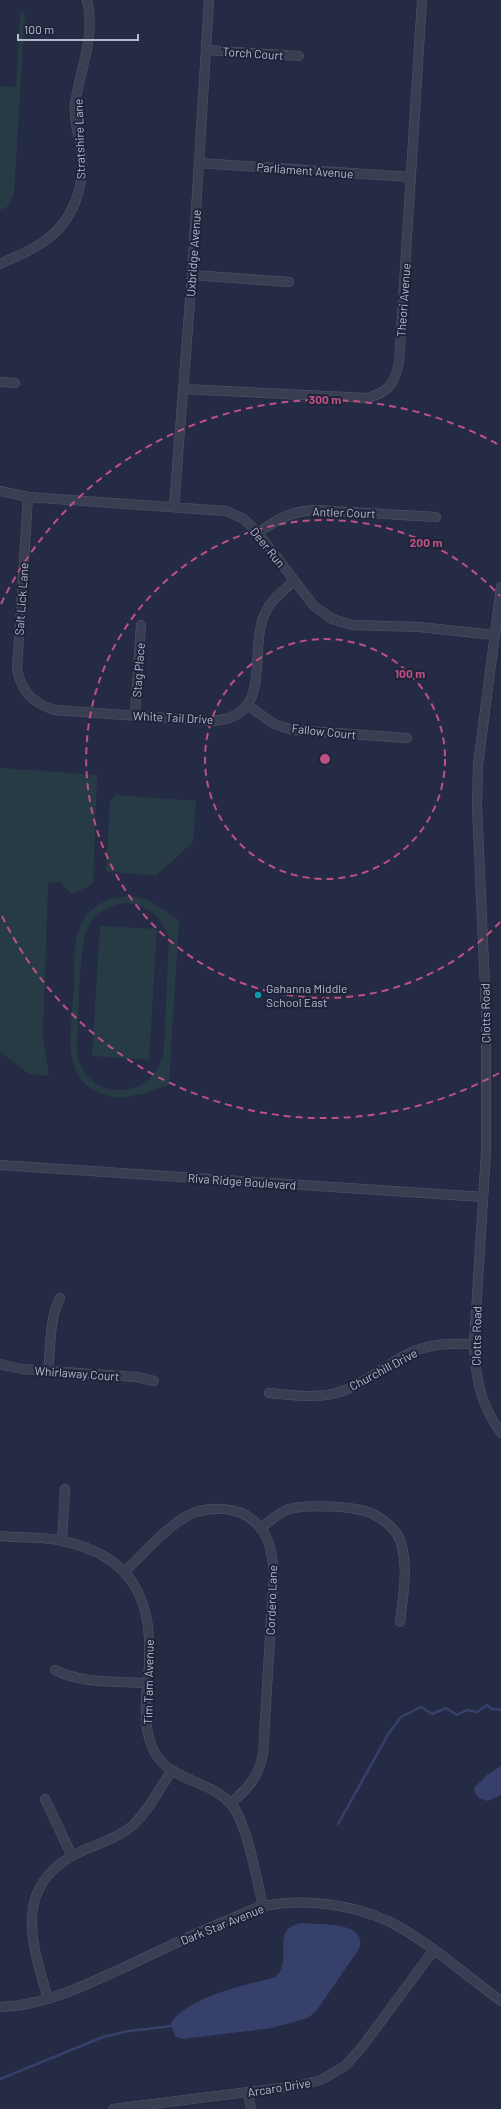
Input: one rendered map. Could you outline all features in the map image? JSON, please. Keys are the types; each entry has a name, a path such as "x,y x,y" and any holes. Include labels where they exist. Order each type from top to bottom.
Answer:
{"street":[{"name":"Stratshire Lane","path":"0,264 44,242 59,229 76,201 81,184 82,166 75,107 78,81 90,31 87,0"},
{"name":"Uxbridge Avenue","path":"174,507 192,275 209,0"},
{"name":"Theori Avenue","path":"183,389 350,399 368,398 384,392 395,380 399,363 422,0"},
{"name":"Torch Court","path":"206,50 299,56"},
{"name":"Parliament Avenue","path":"199,163 410,177"},
{"path":"192,275 289,282"},
{"path":"0,382 15,383"},
{"name":"Deer Run","path":"0,491 28,498 226,511 244,519 258,533 314,606 332,619 352,625 419,627 494,635"},
{"name":"Salt Lick Lane","path":"28,498 17,669 23,689 30,698"},
{"name":"Antler Court","path":"258,533 287,514 300,511 315,510 436,517"},
{"path":"247,705 255,690 262,619 274,599 294,581"},
{"name":"Clotts Road","path":"501,587 494,635 496,657 478,765 477,805 486,1011 486,1152 474,1344 475,1372 480,1396 488,1416 501,1433"},
{"name":"Stag Place","path":"134,715 141,624"},
{"name":"White Tail Drive","path":"30,698 41,706 55,710 217,720 232,716 247,705"},
{"name":"Fallow Court","path":"247,705 274,724 293,730 407,738"},
{"name":"Riva Ridge Boulevard","path":"0,1165 483,1197"},
{"path":"48,1371 53,1318 55,1308 60,1298"},
{"name":"Churchill Drive","path":"269,1393 313,1396 333,1394 355,1386 373,1377 408,1353 430,1346 474,1344"},
{"name":"Whirlaway Court","path":"0,1364 21,1369 136,1377 154,1381"},
{"path":"62,1540 65,1489"},
{"path":"261,1528 288,1510 308,1507 356,1510 371,1513 378,1517 393,1529 399,1539 403,1555 405,1573 400,1622"},
{"name":"Cordero Lane","path":"125,1571 179,1521 201,1510 226,1509 246,1516 261,1528 271,1549 274,1572 263,1754 259,1770 249,1787 231,1803"},
{"name":"Tim Tam Avenue","path":"0,1536 62,1540 96,1551 125,1571 144,1604 150,1641 146,1723 153,1750 171,1772 198,1784 231,1803"},
{"path":"54,1670 68,1677 85,1680 147,1683"},
{"path":"48,1999 34,1948 31,1918 35,1896 48,1874 72,1856 116,1836 132,1826 171,1772"},
{"path":"45,1799 72,1856"},
{"path":"231,1803 237,1813 247,1842 263,1906"},
{"name":"Dark Star Avenue","path":"0,2007 16,2006 48,1999 74,1990 211,1926 263,1906 318,1903 360,1910 388,1922 433,1951 501,2001"},
{"name":"Arcaro Drive","path":"112,2109 133,2108 296,2086 321,2080 345,2066 362,2047 433,1951"},
{"path":"248,2092 251,2109"}],"shaded area":[{"path":"20,12 25,13 14,194 7,207 0,210 0,86 16,87"},
{"path":"0,768 97,775 93,884 72,894 60,882 48,883 43,1036 49,1076 29,1074 0,1052"},
{"path":"116,795 196,801 193,842 156,876 106,871 110,801"},
{"path":"132,896 150,901 179,920 169,1085 138,1095 116,1098 98,1092 86,1084 78,1074 73,1061 70,1033 74,990 75,952 81,924 90,911 106,901 119,897","holes":["127,903 135,904 148,909 159,918 169,939 164,1049 158,1068 147,1081 133,1088 118,1090 103,1087 90,1079 81,1065 77,1046 81,965 85,935 92,920 100,912 115,905"]},
{"path":"100,926 157,929 149,1060 92,1056"}],"water":[{"path":"501,1766 501,1795 488,1801 478,1797 475,1794 474,1788 488,1774"},
{"path":"302,1923 341,1926 357,1933 360,1940 359,1949 317,2010 308,2018 272,2028 183,2039 176,2037 171,2022 191,2005 205,1998 234,1988 276,1977 281,1970 283,1962 283,1945 287,1931 292,1926"}],"waterway":[{"path":"338,1824 389,1733 401,1717 421,1707 432,1714 446,1708 457,1715 467,1710 477,1712 487,1705 492,1709 501,1710"},
{"path":"0,2079 103,2037 129,2031 172,2026"}],"place":[{"name":"Gahanna Middle School East","path":"258,995"}]}
